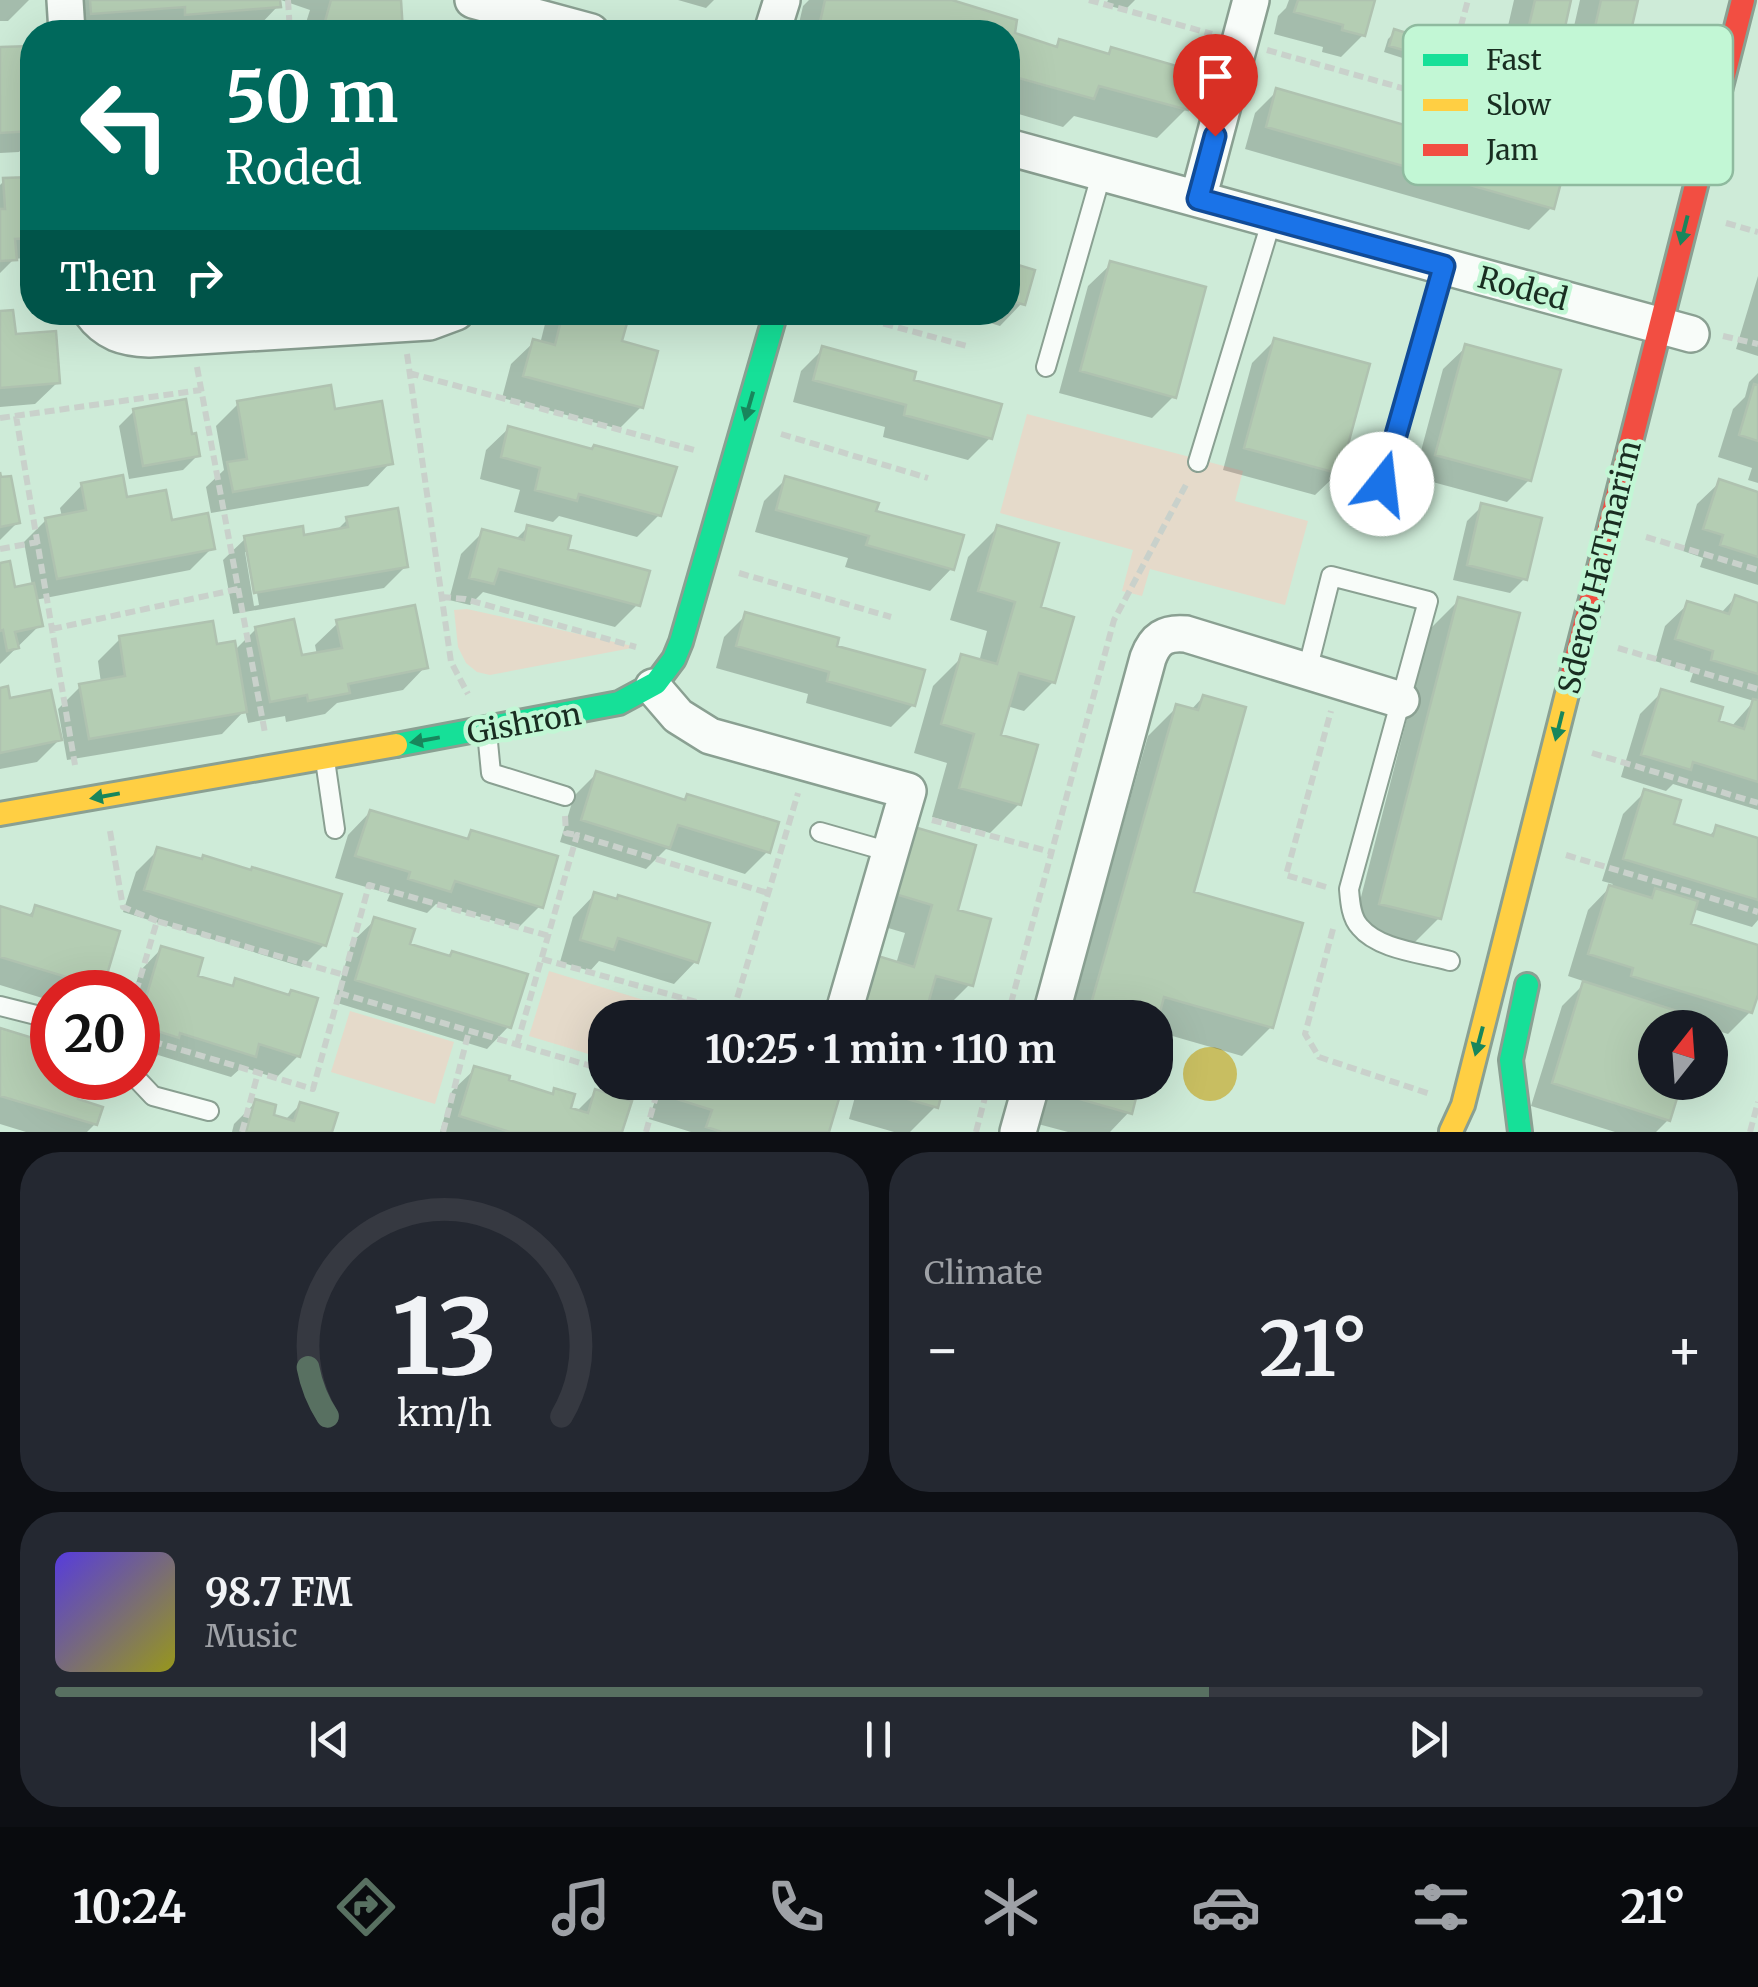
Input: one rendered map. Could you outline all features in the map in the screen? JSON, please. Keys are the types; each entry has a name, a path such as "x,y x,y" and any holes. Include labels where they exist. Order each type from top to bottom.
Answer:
{"street":[{"path":"471,0 546,20"},
{"path":"1198,199 1251,0"},
{"name":"Sderot HaTmarim","path":"1733,37 1742,0"},
{"name":"Roded","path":"1020,149 1684,332"},
{"name":"Sderot HaTmarim","path":"1450,1132 1462,1105 1684,332 1699,185"},
{"path":"109,325 134,338 370,325"},
{"name":"Gishron","path":"0,814 611,706 653,687 675,658 772,325"},
{"path":"1055,1000 1148,658 1156,642 1170,633 1186,634 1401,700"},
{"path":"653,687 670,708 698,730 724,741 908,791 847,1000"},
{"path":"1510,1130 1511,1060 1533,961"},
{"path":"1018,1132 1027,1100"},
{"path":"1450,1132 1474,1124"}],"lane":[{"path":"1046,366 1102,172"},
{"path":"1198,462 1272,220"},
{"path":"1371,520 1444,266"},
{"path":"1307,671 1330,576 1428,601 1349,889 1351,909 1359,927 1379,942 1450,961"},
{"path":"486,730 490,774 565,796"},
{"path":"324,758 335,829"},
{"path":"820,832 890,852"},
{"path":"0,1006 30,1014"},
{"path":"160,1098 209,1111"}],"path":[{"path":"1089,0 1403,88"},
{"path":"1461,25 1468,0"},
{"path":"1720,221 1758,232"},
{"path":"402,325 450,662 486,730"},
{"path":"888,325 966,346"},
{"path":"191,336 271,767"},
{"path":"410,373 733,460"},
{"path":"0,418 201,390"},
{"path":"16,416 52,630 123,907 157,921 344,975"},
{"path":"744,422 928,478"},
{"path":"1012,1000 1114,620 1198,462"},
{"path":"1640,536 1758,570"},
{"path":"0,549 38,542"},
{"path":"704,564 892,616"},
{"path":"52,630 238,589"},
{"path":"441,597 464,599 675,658"},
{"path":"1612,646 1758,689"},
{"path":"1586,751 1758,803"},
{"path":"737,1000 806,764"},
{"path":"902,812 1051,852"},
{"path":"517,1044 577,836 768,893"},
{"path":"1560,854 1758,912"},
{"path":"160,1044 312,1090 369,885 548,936"},
{"path":"143,970 157,921"},
{"path":"542,959 688,1000"},
{"path":"339,993 588,1065"},
{"path":"442,1132 469,1031"},
{"path":"242,1132 258,1073"},
{"path":"646,1132 655,1100"},
{"path":"976,1132 985,1100"},
{"path":"1750,1132 1758,1102"}],"shaded area":[{"path":"1027,414 1243,471 1235,501 1308,521 1285,605 1150,569 1142,596 1122,591 1133,550 1000,513"},
{"path":"467,609 637,647 490,675 477,672 466,663 458,647 454,610"},
{"path":"549,971 644,1000 588,1000 588,1054 529,1036"},
{"path":"350,1011 454,1042 435,1104 331,1072"},
{"path":"1210,1047 1229,1055 1237,1074 1229,1093 1210,1101 1191,1093 1183,1074 1191,1055"}],"building":[{"path":"90,0 280,0 281,7 185,15 185,7 91,14"},
{"path":"331,0 401,0 402,20 325,20"},
{"path":"825,0 952,0 1017,20 820,20"},
{"path":"1298,0 1375,0 1365,36 1342,30 1343,25 1294,12"},
{"path":"1535,0 1571,0 1565,25 1529,25"},
{"path":"1601,0 1638,0 1632,25 1595,25"},
{"path":"1394,29 1403,32 1403,50 1389,46"},
{"path":"1020,35 1057,47 1059,39 1109,54 1111,47 1201,73 1188,110 1099,86 1094,99 1020,78"},
{"path":"20,46 20,132 0,133 0,47"},
{"path":"1276,88 1403,125 1403,166 1266,127"},
{"path":"20,177 17,260 0,261 0,209 5,209 3,178"},
{"path":"1470,185 1560,185 1554,209"},
{"path":"1110,261 1206,287 1176,398 1080,371"},
{"path":"1020,266 1035,270 1025,305 1020,304"},
{"path":"13,310 16,334 56,331 60,383 0,388 0,311"},
{"path":"560,325 626,325 622,341 658,351 643,408 523,376 533,339 555,345"},
{"path":"1274,338 1370,364 1340,474 1244,448"},
{"path":"1465,344 1561,370 1531,481 1435,455"},
{"path":"822,346 916,372 914,380 1002,404 992,439 904,415 906,405 813,380"},
{"path":"1754,384 1758,385 1758,441 1739,435"},
{"path":"331,385 335,409 382,401 393,464 233,492 227,462 247,459 237,401"},
{"path":"186,399 200,456 143,466 133,409"},
{"path":"508,426 677,467 661,516 579,494 577,501 535,490 540,468 501,457"},
{"path":"0,472 1,477 11,476 20,523 0,527"},
{"path":"123,475 127,497 166,490 172,520 208,513 215,549 57,579 45,518 86,510 81,483"},
{"path":"785,476 879,503 876,511 964,535 954,570 866,545 869,536 776,510"},
{"path":"1719,479 1758,492 1758,557 1720,545 1723,535 1703,529"},
{"path":"1481,503 1542,518 1527,580 1467,565"},
{"path":"398,508 408,567 254,593 244,536 303,526 304,535 348,527 346,517"},
{"path":"527,525 571,536 568,549 650,571 640,606 499,569 494,584 469,578 482,529 524,540"},
{"path":"997,525 1059,543 1041,607 1074,617 1055,683 1019,673 1001,735 1038,745 1021,805 959,788 974,734 941,724 961,654 997,664 1015,602 978,591"},
{"path":"10,561 15,587 34,583 43,626 15,632 19,648 7,651 3,630 0,631 0,563"},
{"path":"1735,595 1758,603 1758,674 1711,660 1713,651 1675,639 1687,601 1729,614"},
{"path":"1458,597 1520,613 1441,919 1379,904"},
{"path":"415,605 428,668 348,684 350,693 308,701 307,695 270,702 255,627 294,619 302,655 342,648 336,620"},
{"path":"745,612 839,638 837,646 925,670 915,706 827,681 829,672 736,646"},
{"path":"213,621 217,644 235,641 247,712 89,739 79,684 125,676 119,636"},
{"path":"8,686 10,698 51,690 62,740 0,753 0,688"},
{"path":"1661,689 1723,707 1719,721 1744,729 1753,699 1758,700 1758,782 1693,762 1691,770 1641,755"},
{"path":"1203,695 1246,707 1194,892 1303,923 1273,1028 1164,997 1092,1000 1176,704 1198,710"},
{"path":"596,771 685,800 687,794 779,822 770,853 678,825 670,848 581,820"},
{"path":"1644,789 1681,800 1674,824 1713,836 1716,825 1758,838 1758,900 1623,859"},
{"path":"370,810 468,839 471,830 558,856 543,908 455,881 451,892 408,879 410,872 355,856"},
{"path":"914,827 976,845 958,910 991,919 973,986 936,976 929,1000 866,1000 878,956 914,967 932,905 895,894"},
{"path":"157,847 202,859 203,855 251,870 252,867 342,894 326,946 144,890"},
{"path":"1609,885 1652,898 1655,888 1698,901 1691,924 1758,945 1758,995 1752,1013 1631,976 1633,968 1588,954"},
{"path":"594,892 617,899 618,895 710,923 698,963 618,938 614,950 580,940"},
{"path":"35,905 120,931 108,970 43,970 0,957 0,906 32,916"},
{"path":"374,917 415,929 410,944 450,956 452,951 528,974 511,1028 355,980"},
{"path":"161,946 203,958 198,976 233,986 235,978 289,995 291,990 318,998 300,1057 259,1044 256,1057 180,1033 179,1038 160,1032 160,970 154,970"},
{"path":"1583,981 1674,1010 1638,1010 1638,1100 1676,1100 1670,1121 1552,1083"},
{"path":"0,1028 30,1037 30,1100 81,1100 103,1107 97,1125 0,1096"},
{"path":"474,1066 553,1094 554,1088 575,1094 571,1108 588,1113 592,1100 632,1101 622,1132 510,1132 459,1116"},
{"path":"255,1099 276,1105 274,1115 294,1121 300,1102 338,1113 332,1132 246,1132"},
{"path":"680,1100 839,1100 829,1132 722,1132 706,1127 712,1110"},
{"path":"910,1100 940,1100 938,1108"},
{"path":"1083,1100 1136,1100 1132,1114"}],"traffic: fast":[{"path":"396,745 619,703 656,683 681,642 772,325"},
{"path":"1520,1132 1511,1060 1527,985"}],"traffic: slow":[{"path":"1451,1131 1463,1105 1570,682"},
{"path":"0,814 396,745"}],"traffic: jam":[{"path":"1733,39 1743,0"},
{"path":"1570,682 1696,185"}],"route":[{"path":"1215,136 1198,199 1444,266 1382,484"}]}
